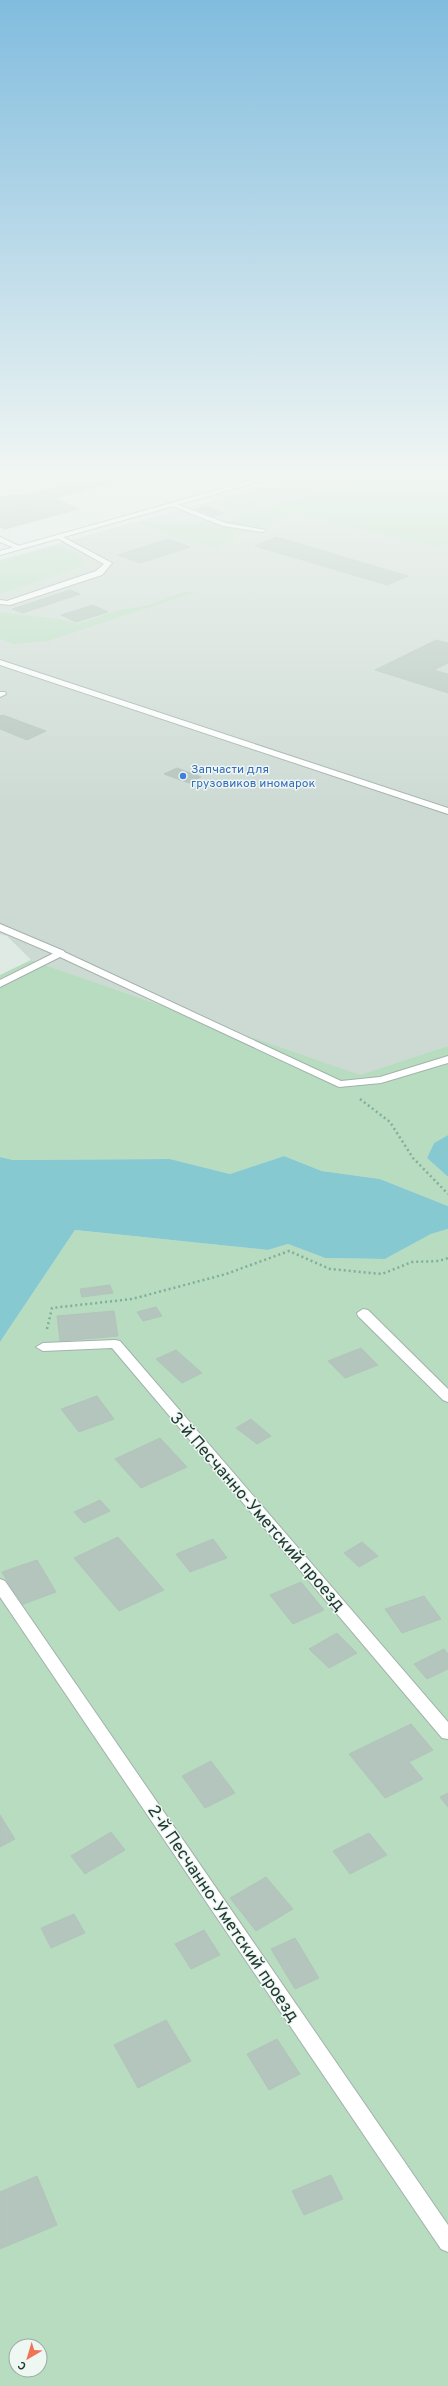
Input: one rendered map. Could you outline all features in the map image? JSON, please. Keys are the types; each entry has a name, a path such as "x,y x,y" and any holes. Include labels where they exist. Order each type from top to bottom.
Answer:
{"street":[{"path":"0,602 7,603 67,583"},
{"path":"0,662 448,811"},
{"path":"0,927 339,1084 381,1080 448,1059"},
{"path":"0,984 60,954"},
{"path":"363,1313 448,1397"},
{"name":"3-й Песчанно-Уметский проезд","path":"43,1347 115,1344 448,1733"},
{"name":"2-й Песчанно-Уметский проезд","path":"0,1585 448,2242"}],"path":[{"path":"339,1084 390,1122 412,1158 448,1194"},
{"path":"43,1347 52,1308 132,1299 226,1274 289,1252 330,1269 382,1274 412,1262 439,1261 448,1258"}],"shaded area":[{"path":"0,583 448,583 448,1046 361,1076 31,960 7,936 0,934"}],"green space":[{"path":"0,583 32,583 0,594"},
{"path":"183,592 196,592 48,641 14,644 0,639 0,612 59,619 78,624 120,610 149,605"},
{"path":"31,960 360,1075 448,1046 448,1135 434,1143 427,1158 448,1177 448,1206 380,1179 322,1171 284,1156 230,1174 170,1159 13,1160 0,1157 0,975"},
{"path":"448,1229 448,2386 0,2386 0,1342 75,1230 268,1250 288,1244 325,1258 385,1259 431,1234"}],"water":[{"path":"448,1135 448,1177 427,1158 434,1143"},
{"path":"284,1156 322,1171 380,1179 448,1206 448,1229 431,1234 385,1259 325,1258 288,1244 268,1250 75,1230 0,1342 0,1157 13,1160 170,1159 230,1174"}],"building":[{"path":"70,590 80,594 23,613 12,609"},
{"path":"93,605 108,612 76,622 61,615"},
{"path":"436,640 448,643 448,663 434,670 448,674 448,693 375,670"},
{"path":"3,715 46,731 27,740 0,729 0,716"},
{"name":"Запчасти для грузовиков иномарок","path":"177,768 201,777 189,783 164,774"},
{"path":"110,1285 113,1293 82,1297 80,1289"},
{"path":"156,1307 162,1316 143,1321 137,1312"},
{"path":"114,1311 118,1336 60,1341 57,1316"},
{"path":"361,1348 378,1365 345,1378 328,1361"},
{"path":"176,1350 202,1373 182,1383 156,1359"},
{"path":"97,1396 114,1419 79,1432 61,1409"},
{"path":"251,1419 271,1436 257,1444 236,1428"},
{"path":"160,1438 187,1467 141,1488 115,1459"},
{"path":"100,1500 110,1511 84,1523 74,1512"},
{"path":"118,1537 164,1590 119,1611 74,1558"},
{"path":"213,1539 227,1558 190,1572 176,1554"},
{"path":"362,1542 378,1556 359,1567 344,1553"},
{"path":"37,1560 56,1592 21,1605 2,1572"},
{"path":"301,1582 324,1610 293,1624 270,1595"},
{"path":"424,1596 441,1619 402,1633 385,1609"},
{"path":"337,1633 357,1653 329,1668 309,1649"},
{"path":"444,1649 448,1654 448,1669 427,1679 414,1664"},
{"path":"411,1724 433,1750 409,1762 423,1779 385,1798 349,1754"},
{"path":"211,1761 235,1793 205,1808 182,1776"},
{"path":"448,1793 448,1807 440,1797"},
{"path":"0,1815 15,1839 0,1847"},
{"path":"111,1832 125,1850 85,1874 71,1856"},
{"path":"369,1833 387,1855 350,1874 333,1851"},
{"path":"266,1877 293,1909 256,1931 230,1898"},
{"path":"74,1914 85,1933 51,1948 41,1928"},
{"path":"204,1930 220,1955 191,1969 175,1944"},
{"path":"295,1938 319,1978 295,1989 271,1949"},
{"path":"166,2020 191,2061 138,2088 114,2045"},
{"path":"277,2039 300,2074 269,2090 247,2054"},
{"path":"331,2175 343,2199 304,2215 292,2191"},
{"path":"37,2176 57,2225 0,2249 0,2192"}],"place":[{"name":"Запчасти для грузовиков иномарок","path":"183,776"}]}
